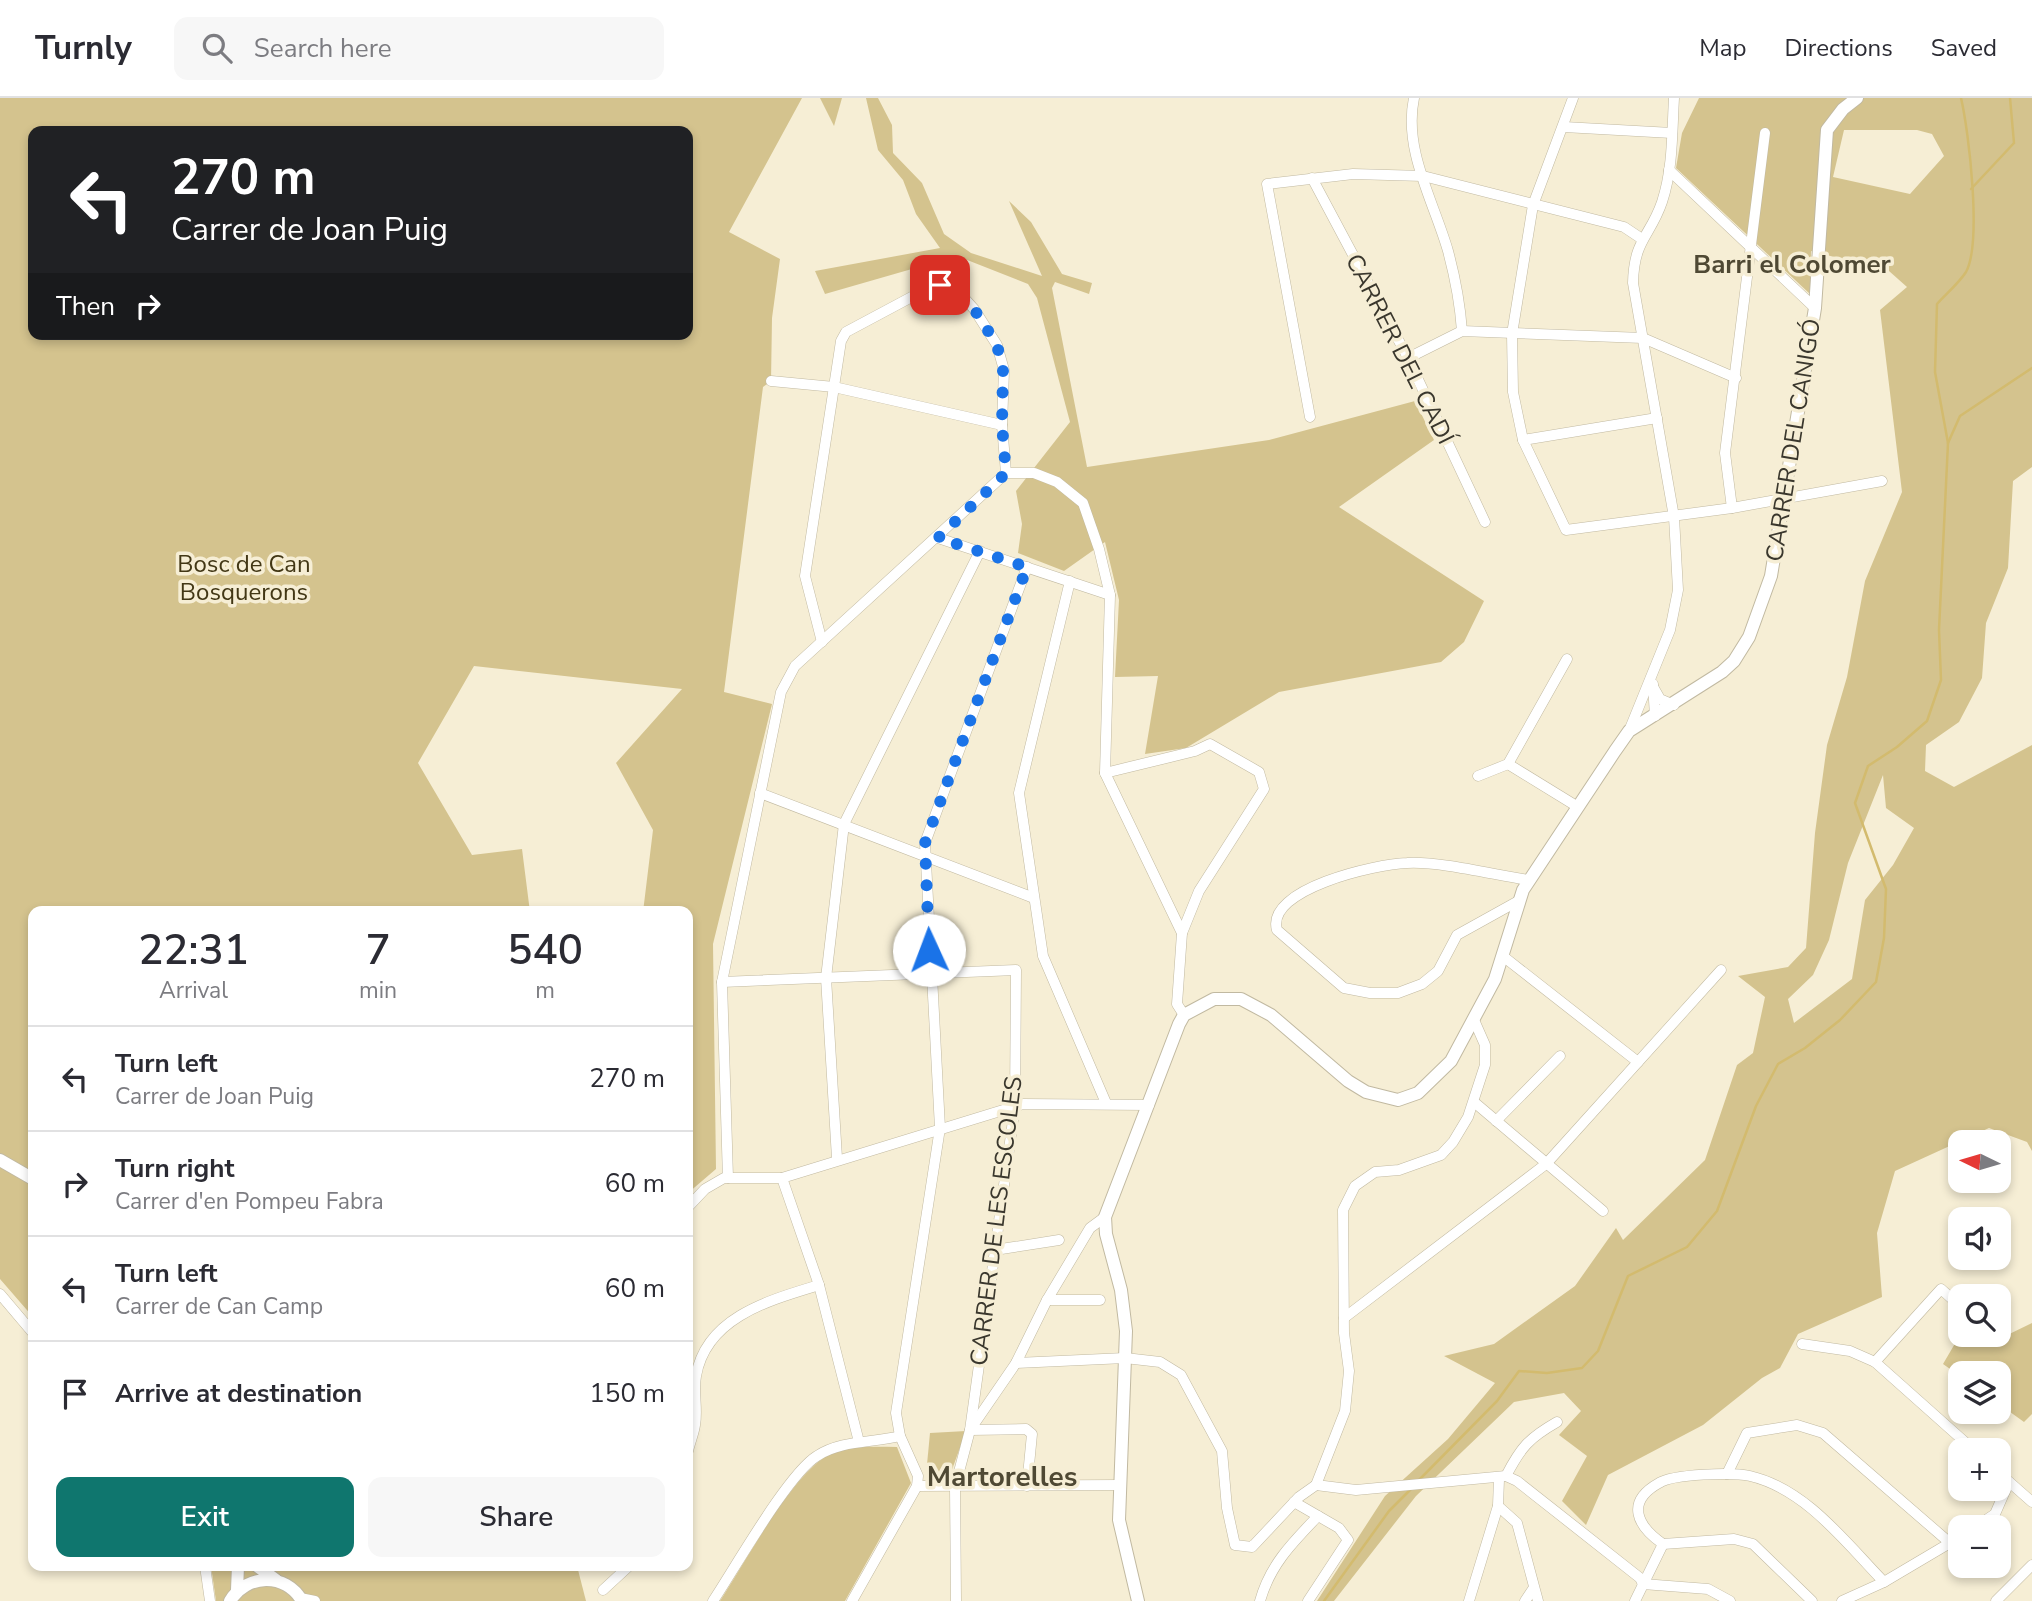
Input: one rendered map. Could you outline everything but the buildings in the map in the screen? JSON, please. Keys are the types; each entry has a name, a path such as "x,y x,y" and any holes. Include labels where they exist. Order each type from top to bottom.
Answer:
{"street":[{"path":"1414,98 1412,135 1448,250 1459,296 1462,331"},
{"path":"1573,98 1533,205 1512,334 1513,392 1523,440 1566,530 1784,500 1882,481"},
{"path":"1138,1601 1119,1520 1125,1358 1121,1290 1106,1234 1105,1217 1184,1015 1214,999 1241,999 1271,1015 1348,1081 1366,1092 1398,1100 1429,1086 1451,1060 1474,1020 1504,957 1520,900 1529,880 1629,731 1670,631 1678,590 1674,517 1633,283 1634,257 1662,203 1669,170 1674,98"},
{"name":"CARRER DEL CANIGÓ","path":"1629,731 1674,705 1734,661 1749,637 1772,576 1815,308 1826,130 1843,109 1857,98"},
{"path":"1564,127 1672,133"},
{"path":"1732,508 1725,453 1765,133"},
{"path":"1669,170 1815,308"},
{"path":"1310,417 1267,184 1353,174 1423,176 1625,227 1642,239"},
{"name":"CARRER DEL CADÍ","path":"1312,178 1408,358 1485,522"},
{"path":"822,642 805,576 841,341 846,332 934,285 956,289 974,309 997,345 1003,370 1002,425 1006,473"},
{"path":"1408,358 1462,331 1643,338 1736,378"},
{"path":"771,381 834,387 1002,425"},
{"path":"1523,440 1657,418"},
{"path":"728,1178 722,982 780,692 795,666 1006,473 1034,473 1057,482 1083,503 1099,549 1110,595 1105,773 1182,933"},
{"path":"938,538 1110,595"},
{"path":"837,1158 826,978 844,824 980,551"},
{"path":"852,1601 917,1486 918,1476 900,1436 896,1413 940,1128 925,843 1027,567"},
{"path":"1070,581 1019,793 1043,956 1106,1103"},
{"path":"1478,776 1508,764 1567,659"},
{"path":"1653,718 1652,685 1655,670"},
{"path":"1652,685 1660,699 1674,705"},
{"path":"1643,699 1653,718"},
{"path":"1105,773 1195,751 1210,744 1259,772 1264,789 1199,891 1182,933 1177,1004 1184,1015"},
{"path":"1508,764 1578,807"},
{"path":"760,793 1034,898"},
{"path":"1520,900 1457,935 1438,971 1422,984 1398,993 1370,993 1344,988 1277,930 1274,921 1278,911 1303,890 1382,866 1410,863 1529,880"},
{"path":"1504,957 1638,1062"},
{"name":"CARRER DE LES ESCOLES","path":"930,973 1016,970 1015,1106 970,1430"},
{"path":"1344,1318 1546,1164 1721,970"},
{"path":"722,982 930,973"},
{"path":"1016,1363 1125,1358 1160,1362 1181,1375 1222,1451 1227,1508 1235,1545 1252,1547 1294,1502 1316,1485 1345,1411 1349,1371 1344,1318 1343,1210 1355,1186 1376,1172 1399,1170 1441,1155 1453,1142 1474,1102 1485,1065 1485,1045 1474,1020"},
{"path":"1496,1121 1560,1056"},
{"path":"1474,1102 1603,1211"},
{"path":"693,1201 705,1188 728,1178 782,1178 837,1158 1015,1106 1106,1103 1149,1105"},
{"path":"0,1160 28,1176"},
{"path":"782,1178 819,1285 859,1443"},
{"path":"956,1601 956,1487 970,1430 1016,1363 1047,1300 1090,1228 1105,1217"},
{"path":"995,1250 1059,1240"},
{"path":"693,1432 695,1377 704,1348 724,1326 763,1302 819,1285"},
{"path":"1875,1362 1941,1289 1948,1295"},
{"path":"0,1294 28,1327"},
{"path":"1047,1300 1100,1300"},
{"path":"1802,1344 1850,1351 1875,1362 1960,1438"},
{"path":"1469,1601 1498,1506 1503,1478 1532,1435 1557,1422"},
{"path":"1727,1474 1747,1433 1797,1425 1823,1433 1948,1541"},
{"path":"970,1430 1027,1429 1032,1434 1027,1486"},
{"path":"713,1601 791,1484 815,1457 835,1447 900,1436"},
{"path":"1812,1601 1753,1544 1734,1539 1663,1544 1646,1532 1640,1523 1638,1508 1644,1494 1661,1481 1727,1474 1751,1476 1788,1492 1823,1519 1884,1582"},
{"path":"1316,1485 1356,1490 1503,1478 1517,1481 1640,1577 1643,1584"},
{"path":"2011,1483 2032,1502"},
{"path":"917,1486 1121,1485"},
{"path":"1294,1502 1339,1528 1348,1540 1308,1601"},
{"path":"1498,1506 1517,1523 1532,1568 1532,1589 1538,1601"},
{"path":"1259,1601 1266,1577 1282,1553 1318,1516"},
{"path":"1635,1601 1663,1544"},
{"path":"1842,1601 1884,1582 1948,1544"},
{"path":"1996,1601 2032,1565"},
{"path":"206,1571 210,1601"},
{"path":"234,1596 237,1571"},
{"path":"264,1571 301,1599 315,1601"},
{"path":"603,1590 624,1571"},
{"path":"234,1596 260,1580 276,1580"},
{"path":"1643,1584 1708,1589 1730,1601"},
{"path":"1525,1601 1532,1589"}],"green space":[{"name":"Bosc de Can Bosquerons","path":"0,98 802,98 729,232 780,259 772,318 771,381 763,387 724,692 772,704 713,944 716,1169 693,1189 693,906 644,906 653,830 616,763 682,689 474,666 418,763 472,855 522,849 529,906 28,906 28,1311 0,1279"},
{"path":"820,98 842,98 834,126"},
{"path":"866,98 878,98 892,125 893,153 922,183 944,234 971,253 1042,276 1009,201 1031,222 1062,274 1092,283 1089,294 1055,282 1052,288 1087,467 1269,440 1415,401 1434,440 1339,507 1484,601 1464,642 1441,662 1279,692 1186,748 1145,754 1158,676 1115,677 1119,600 1105,542 1064,571 1018,553 1022,524 1016,491 1070,422 1037,298 1028,284 957,256 825,294 815,271 940,248 916,214 903,180 878,150"},
{"path":"1699,98 2032,98 2032,467 2013,481 2008,568 1986,623 1982,678 1959,722 1926,745 1925,771 1954,787 2032,745 2032,1151 2027,1142 2011,1136 2011,1130 1948,1130 1948,1147 1895,1171 1877,1233 1882,1297 1798,1334 1780,1368 1762,1378 1703,1425 1608,1475 1586,1525 1562,1501 1587,1456 1559,1435 1581,1411 1564,1393 1514,1402 1416,1496 1334,1601 1317,1601 1385,1496 1448,1439 1495,1383 1444,1356 1494,1344 1575,1286 1616,1228 1623,1240 1705,1160 1737,1065 1753,1053 1765,997 1738,976 1788,967 1806,948 1815,833 1827,745 1847,677 1865,581 1902,492 1880,310 1907,287 1889,271 1811,251 1810,294 1676,168 1682,133","holes":["1844,130 1917,130 1932,134 1944,156 1910,194 1833,177","1883,775 1886,808 1914,828 1893,865 1865,900 1852,979 1794,1023 1788,999 1813,975 1829,940 1848,863"]},
{"path":"2032,1323 2032,1414 2024,1422 2011,1413 2011,1361 1948,1361 1948,1368 1943,1364 1953,1347 2011,1347 2011,1333"},
{"path":"966,1431 949,1478 934,1480 926,1475 930,1433"},
{"path":"897,1447 911,1483 845,1601 720,1601 784,1500 814,1466 828,1455 844,1450"},
{"path":"212,1571 578,1571 586,1601 216,1601"}],"waterway":[{"path":"1419,1480 1497,1401 1519,1371 1547,1373 1582,1368 1598,1351 1628,1276 1687,1247 1717,1211 1756,1106 1778,1064 1805,1048 1840,1020 1876,982 1884,938 1886,889 1855,803 1868,766 1897,747 1927,721 1941,680 1939,630 1948,443 1935,372 1937,304 1966,272 1971,258 1974,213 1961,98"},
{"path":"1971,189 2014,143 2010,98"},
{"path":"1948,443 1960,416 2032,368"},
{"path":"1324,1601 1389,1511 1412,1488"}],"district":[{"name":"Barri el Colomer","path":"1792,264"},
{"name":"Martorelles","path":"1002,1476"}],"route":[{"path":"929,950 925,843 1027,567 938,538 1006,473 1002,425 1003,370 997,345 974,309 956,289 940,285"}]}
